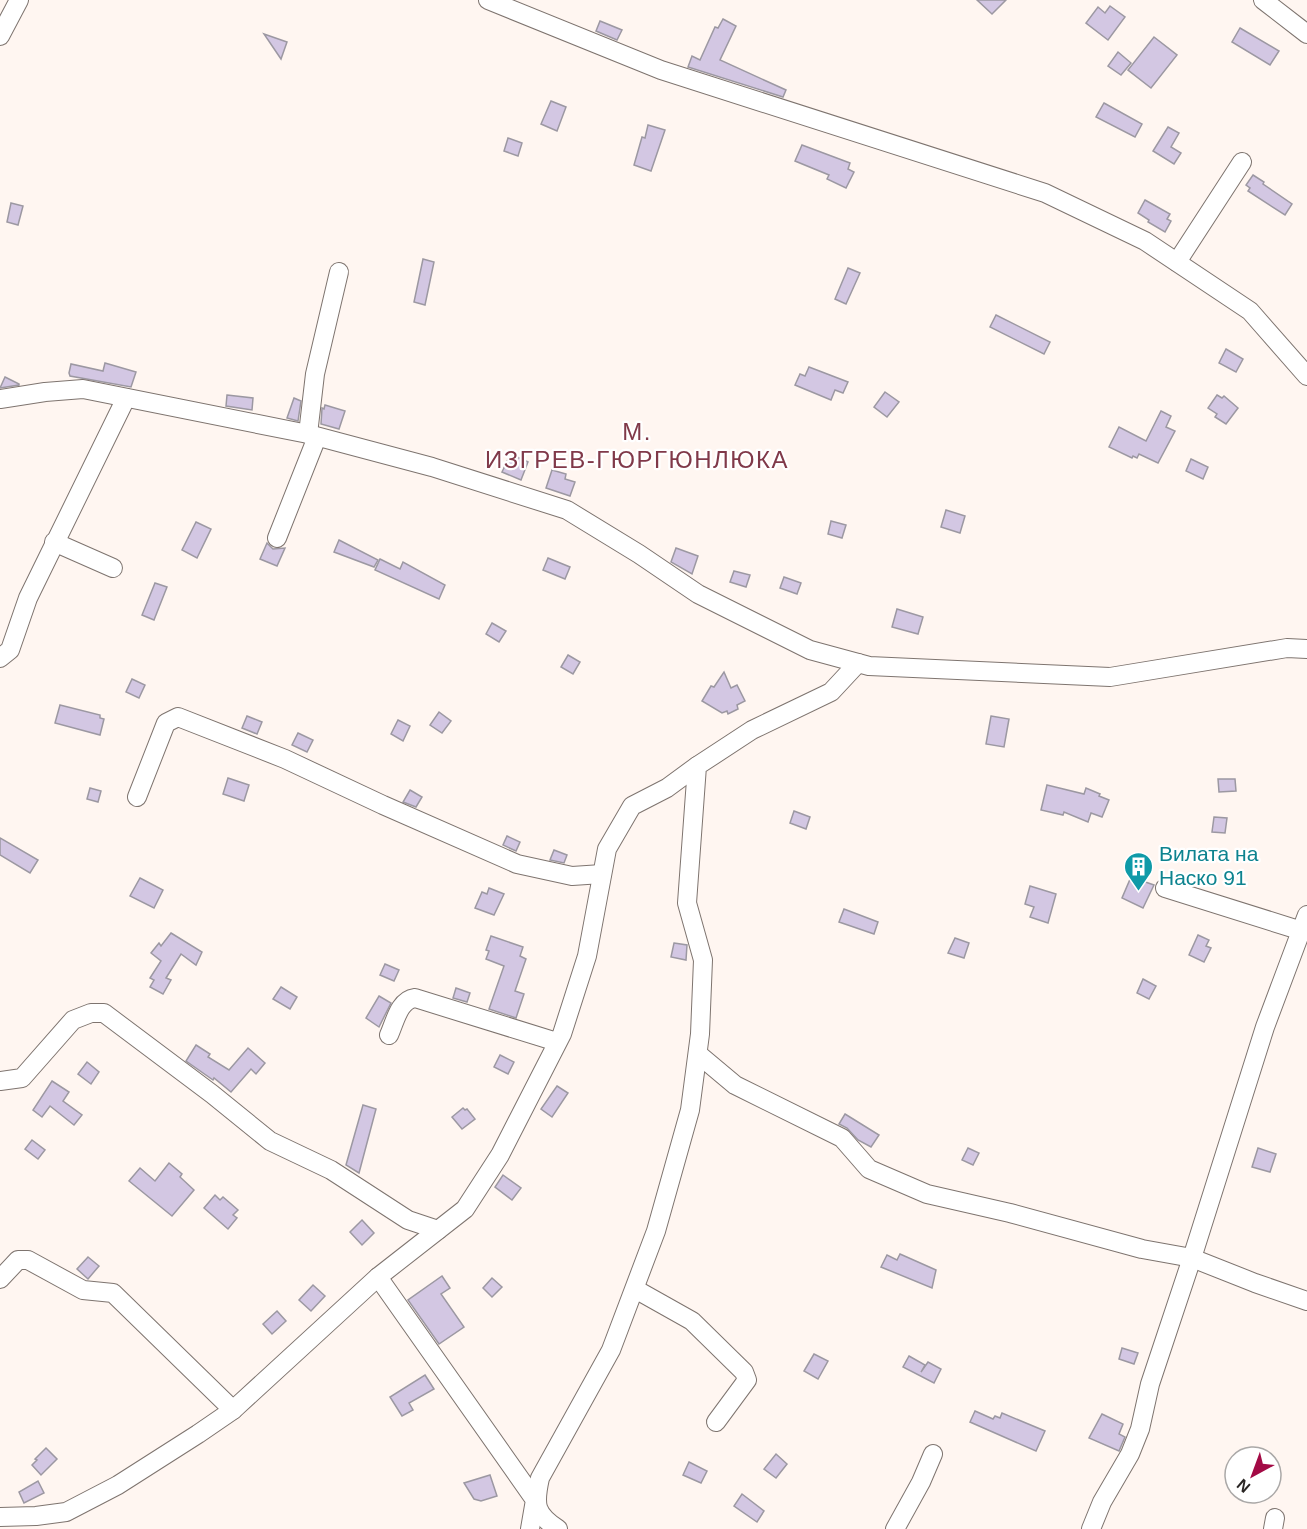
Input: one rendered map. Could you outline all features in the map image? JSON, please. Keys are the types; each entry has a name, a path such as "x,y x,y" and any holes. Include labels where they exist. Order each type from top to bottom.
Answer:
{"street":[{"path":"0,36 19,0"},
{"path":"488,0 661,69 1045,193 1145,241 1250,311 1307,376"},
{"path":"1263,0 1307,34"},
{"path":"1177,262 1242,162"},
{"path":"277,538 312,435 315,374 339,272"},
{"path":"0,399 83,389 312,435 432,467 567,510 639,554 698,594 810,650 869,666 1110,677 1287,648 1307,648"},
{"path":"0,658 10,650 28,598 126,398"},
{"path":"54,542 113,568"},
{"path":"0,1517 66,1512 118,1485 233,1410 378,1278 465,1209 500,1155 557,1042 587,956 607,849 632,806 667,788 752,730 831,692 858,663"},
{"path":"137,797 166,723 178,717 285,759 517,864 572,876 602,874"},
{"path":"530,1529 540,1478 611,1350 635,1289 672,1177 690,1110 700,1034 703,960 687,903 697,766"},
{"path":"1091,1529 1102,1502 1130,1454 1140,1430 1150,1384 1265,1027 1304,923 1166,888"},
{"path":"389,1035 401,1006 415,998 557,1042"},
{"path":"0,1081 22,1078 73,1020 91,1013 104,1013 212,1094 270,1141 331,1170 408,1220 438,1230"},
{"path":"698,1054 735,1085 842,1138 869,1169 927,1194 1142,1249 1192,1258 1307,1301"},
{"path":"0,1279 18,1260 28,1260 83,1290 113,1293 233,1410"},
{"path":"378,1278 535,1500 539,1513 558,1529"},
{"path":"635,1289 692,1321 744,1372 747,1380 716,1422"},
{"path":"895,1529 921,1482 933,1454"}],"building":[{"path":"977,0 1006,0 992,14"},
{"path":"1110,6 1125,17 1108,40 1086,23 1098,7 1105,13"},
{"path":"723,19 736,26 720,60 786,90 783,97 688,67 692,56 700,60 715,27 718,28"},
{"path":"600,21 622,30 617,40 596,31"},
{"path":"1240,28 1279,51 1270,65 1232,42"},
{"path":"264,34 287,42 281,59"},
{"path":"1154,37 1177,55 1151,88 1128,70"},
{"path":"1118,52 1131,63 1121,75 1108,66"},
{"path":"551,101 566,107 557,131 541,124"},
{"path":"1104,103 1142,124 1135,137 1096,117"},
{"path":"648,125 665,130 651,171 634,165"},
{"path":"1168,127 1179,133 1171,147 1181,153 1174,164 1153,151"},
{"path":"508,138 522,143 518,156 504,151"},
{"path":"802,145 850,163 848,169 854,172 846,188 827,179 829,175 795,161"},
{"path":"1253,175 1292,204 1285,215 1248,191 1250,188 1246,185"},
{"path":"1145,200 1170,214 1167,219 1171,221 1165,232 1138,213"},
{"path":"11,203 23,206 18,225 7,222"},
{"path":"423,259 434,262 425,305 414,302"},
{"path":"848,268 860,273 846,304 835,299"},
{"path":"996,315 1050,342 1044,354 990,327"},
{"path":"1226,349 1243,359 1236,372 1219,363"},
{"path":"105,363 136,372 131,387 70,376 69,373 71,364 103,371"},
{"path":"809,367 848,382 843,393 835,390 831,400 795,385 800,374 805,376"},
{"path":"5,377 19,384 19,385 0,388"},
{"path":"885,392 899,402 887,417 874,407"},
{"path":"227,395 253,398 252,410 226,406"},
{"path":"1217,395 1222,398 1224,396 1238,408 1226,424 1215,417 1217,414 1208,408"},
{"path":"294,398 301,401 298,421 287,418"},
{"path":"325,405 345,411 339,429 321,424 322,408 324,409"},
{"path":"1161,411 1171,416 1166,427 1175,431 1158,463 1139,454 1137,458 1133,456 1132,458 1109,447 1119,427 1146,441"},
{"path":"513,455 528,462 521,480 502,472 509,457 512,458"},
{"path":"1191,459 1208,467 1203,479 1186,471"},
{"path":"552,470 566,474 565,479 575,482 570,496 546,488"},
{"path":"946,510 965,516 960,533 941,527"},
{"path":"831,521 846,525 842,538 828,534"},
{"path":"196,522 211,529 197,558 182,550"},
{"path":"339,540 378,560 374,567 334,552"},
{"path":"267,543 273,549 285,548 277,566 260,559"},
{"path":"676,548 698,556 692,574 671,562"},
{"path":"548,558 570,567 565,579 543,570"},
{"path":"380,559 400,569 403,562 445,585 439,599 375,570"},
{"path":"734,571 750,575 746,587 730,582"},
{"path":"784,577 801,583 797,594 780,588"},
{"path":"155,583 167,587 154,620 142,615"},
{"path":"897,609 923,617 918,634 892,627"},
{"path":"492,623 506,631 499,642 486,634"},
{"path":"568,655 580,662 573,674 561,667"},
{"path":"724,672 731,688 737,685 745,701 737,705 738,709 728,714 727,711 722,713 702,701 711,686 714,687"},
{"path":"132,679 145,685 139,698 126,692"},
{"path":"60,705 100,715 100,718 104,719 100,735 55,723"},
{"path":"439,712 451,721 442,733 430,725"},
{"path":"247,716 262,722 257,734 242,728"},
{"path":"991,716 1009,719 1004,747 986,744"},
{"path":"398,720 410,726 403,741 391,734"},
{"path":"298,733 313,740 307,752 292,745"},
{"path":"228,778 249,785 244,801 223,794"},
{"path":"1218,779 1235,779 1236,791 1219,792"},
{"path":"1047,785 1084,794 1086,788 1109,800 1102,817 1091,813 1088,822 1064,812 1063,815 1041,810"},
{"path":"90,788 101,791 98,802 87,799"},
{"path":"410,790 422,797 416,807 403,802"},
{"path":"794,811 810,817 806,829 790,823"},
{"path":"1214,817 1227,818 1225,833 1212,832"},
{"path":"507,836 520,842 516,851 503,845"},
{"path":"0,838 38,860 30,873 0,855"},
{"path":"554,850 567,855 564,863 550,860"},
{"name":"Вилата на Наско 91","path":"1131,877 1154,885 1143,908 1122,898"},
{"path":"140,878 163,890 154,908 130,896"},
{"path":"1030,886 1056,894 1048,923 1030,917 1034,907 1025,904"},
{"path":"489,888 504,894 494,915 475,908 482,892 487,894"},
{"path":"844,909 878,922 874,934 839,922"},
{"path":"171,933 202,952 196,965 181,954 166,978 171,980 163,994 150,987 154,980 150,978 161,961 151,953 159,943 161,946"},
{"path":"1198,935 1209,940 1206,946 1211,948 1204,962 1189,955"},
{"path":"491,936 523,947 520,956 526,959 515,991 524,994 516,1018 489,1009 504,966 486,959 489,951 486,950"},
{"path":"955,938 969,943 964,958 948,953"},
{"path":"674,943 687,945 686,960 671,957"},
{"path":"385,964 399,970 394,981 380,975"},
{"path":"1143,979 1156,986 1149,999 1137,993"},
{"path":"281,987 297,997 290,1009 273,999"},
{"path":"456,988 470,993 467,1002 453,998"},
{"path":"379,996 391,1003 379,1027 366,1018"},
{"path":"196,1045 210,1054 208,1057 229,1070 248,1048 265,1063 256,1074 251,1069 231,1092 214,1078 213,1080 186,1061"},
{"path":"500,1055 514,1062 508,1074 494,1067"},
{"path":"87,1062 99,1072 91,1084 78,1074"},
{"path":"52,1081 69,1092 63,1101 82,1115 74,1125 50,1106 42,1117 33,1110"},
{"path":"557,1086 568,1093 552,1117 541,1109"},
{"path":"363,1105 376,1109 359,1173 346,1165"},
{"path":"463,1108 467,1109 475,1119 462,1129 452,1117"},
{"path":"845,1114 879,1135 871,1147 858,1140 847,1128 839,1124"},
{"path":"32,1140 45,1150 38,1159 25,1149"},
{"path":"968,1148 979,1153 973,1165 962,1160"},
{"path":"1258,1148 1276,1154 1270,1172 1252,1167"},
{"path":"169,1163 182,1174 180,1177 194,1190 172,1216 129,1181 140,1168 155,1181"},
{"path":"503,1175 521,1188 512,1200 495,1187"},
{"path":"215,1195 220,1200 223,1197 238,1210 233,1215 237,1218 228,1229 204,1208"},
{"path":"362,1220 374,1233 362,1245 350,1232"},
{"path":"900,1254 936,1270 932,1288 881,1267 887,1255 897,1260"},
{"path":"88,1257 99,1266 88,1279 77,1269"},
{"path":"442,1276 450,1288 441,1294 464,1327 439,1344 408,1300"},
{"path":"492,1278 502,1287 492,1297 483,1288"},
{"path":"313,1285 325,1296 311,1311 299,1300"},
{"path":"277,1311 286,1321 272,1334 263,1324"},
{"path":"1122,1348 1138,1353 1134,1364 1119,1359"},
{"path":"814,1354 828,1361 818,1379 804,1371"},
{"path":"909,1356 925,1365 921,1372 928,1362 941,1369 934,1383 903,1367"},
{"path":"425,1375 434,1389 409,1403 413,1410 402,1416 390,1397"},
{"path":"975,1411 993,1419 995,1416 1000,1418 1002,1413 1045,1431 1036,1451 970,1422"},
{"path":"1102,1414 1123,1424 1119,1434 1125,1437 1119,1451 1089,1438"},
{"path":"46,1448 57,1459 41,1475 32,1465"},
{"path":"776,1454 787,1464 776,1478 764,1469"},
{"path":"689,1462 707,1471 701,1483 683,1475"},
{"path":"490,1475 497,1496 481,1501 474,1499 464,1483"},
{"path":"38,1481 44,1493 24,1503 19,1492"},
{"path":"742,1494 764,1511 757,1522 734,1506"}],"place":[{"name":"Вилата на Наско 91","path":"1138,892"}],"district":[{"name":"М. ИЗГРЕВ-ГЮРГЮНЛЮКА","path":"637,446"}]}
